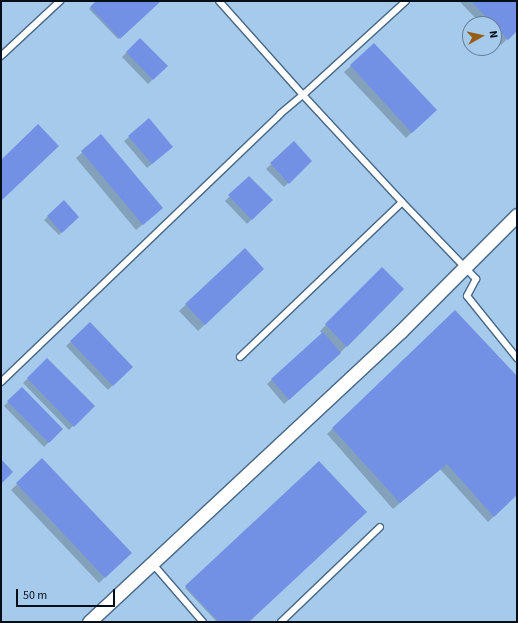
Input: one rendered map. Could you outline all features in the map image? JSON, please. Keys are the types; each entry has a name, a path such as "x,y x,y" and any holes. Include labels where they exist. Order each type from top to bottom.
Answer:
{"street":[{"path":"89,622 465,268 517,215"}],"lane":[{"path":"1,56 60,1"},
{"path":"219,1 304,96 476,279 467,296 517,358"},
{"path":"1,382 280,114 304,96 406,1"},
{"path":"240,357 402,202"},
{"path":"281,622 380,527"},
{"path":"152,563 203,622"}],"building":[{"path":"96,1 161,1 120,39 90,7"},
{"path":"471,1 517,1 517,31 508,40 502,34 502,16 485,16"},
{"path":"140,38 168,66 153,80 126,52"},
{"path":"374,43 437,110 412,133 350,65"},
{"path":"149,118 173,147 152,164 128,136"},
{"path":"38,124 59,146 1,201 1,160"},
{"path":"101,134 163,208 143,225 81,151"},
{"path":"294,141 312,161 289,184 270,163"},
{"path":"249,176 273,200 252,220 228,195"},
{"path":"64,200 79,217 62,233 47,216"},
{"path":"245,248 264,269 205,325 185,304"},
{"path":"382,267 404,289 347,347 325,324"},
{"path":"455,310 517,376 517,495 494,517 447,464 400,503 332,428"},
{"path":"90,322 133,367 113,386 70,341"},
{"path":"323,332 341,353 289,400 271,379"},
{"path":"47,358 95,406 74,427 27,378"},
{"path":"22,387 63,429 49,443 7,401"},
{"path":"42,458 132,553 105,578 16,483"},
{"path":"1,459 13,472 1,484"},
{"path":"319,461 367,512 249,622 219,622 185,586"}]}
